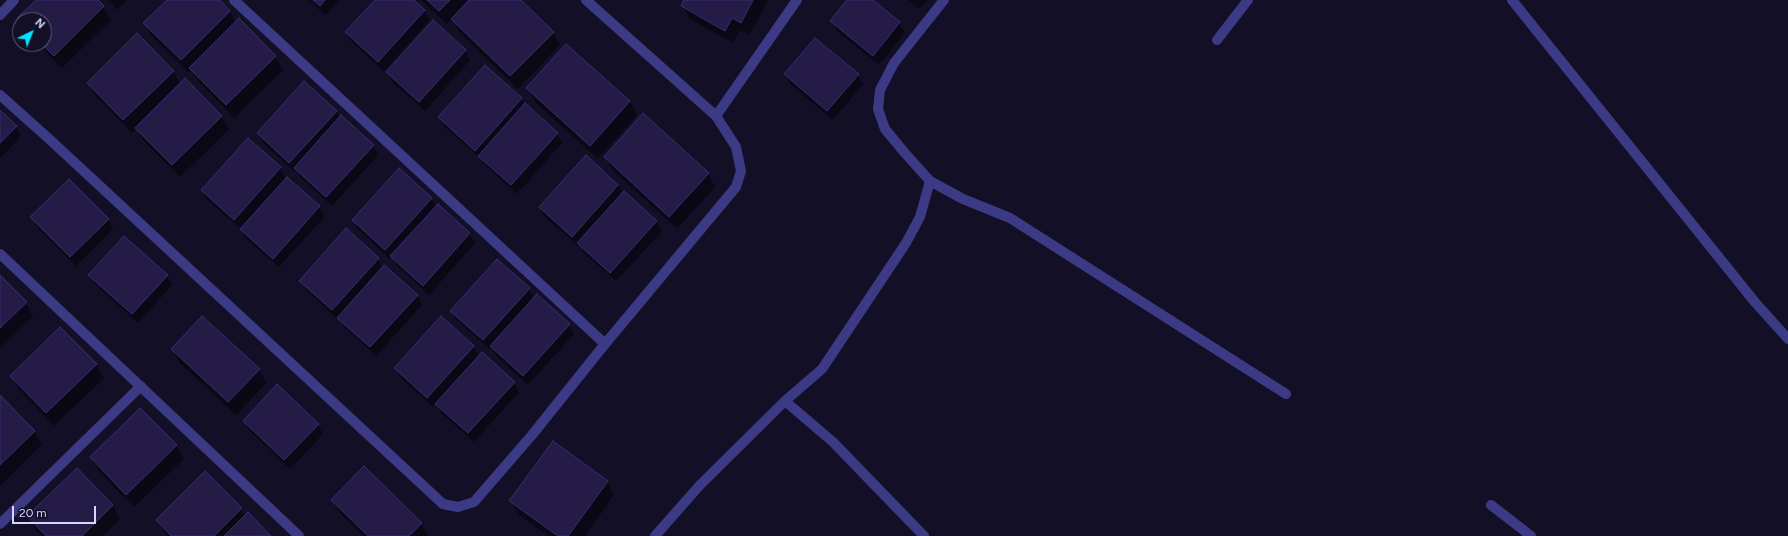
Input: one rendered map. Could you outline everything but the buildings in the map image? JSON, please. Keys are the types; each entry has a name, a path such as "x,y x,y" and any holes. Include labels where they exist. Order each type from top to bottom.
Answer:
{"street":[{"path":"0,15 14,0"},
{"path":"234,0 605,344"},
{"path":"0,95 442,504 458,507 474,502 532,435 605,344 736,187 741,171 736,147 716,116 586,0"},
{"path":"716,116 797,0"},
{"path":"944,0 894,63 880,90 878,109 885,129 930,181 963,199 1010,218 1286,394"},
{"path":"1217,40 1248,0"},
{"path":"1512,0 1754,301 1788,339"},
{"path":"1520,11 1521,0"},
{"path":"655,536 700,485 786,401 822,369 906,243 920,217 930,181"},
{"path":"0,254 299,536"},
{"path":"0,524 141,386"},
{"path":"786,401 832,442 924,536"},
{"path":"1491,505 1531,536"}]}
